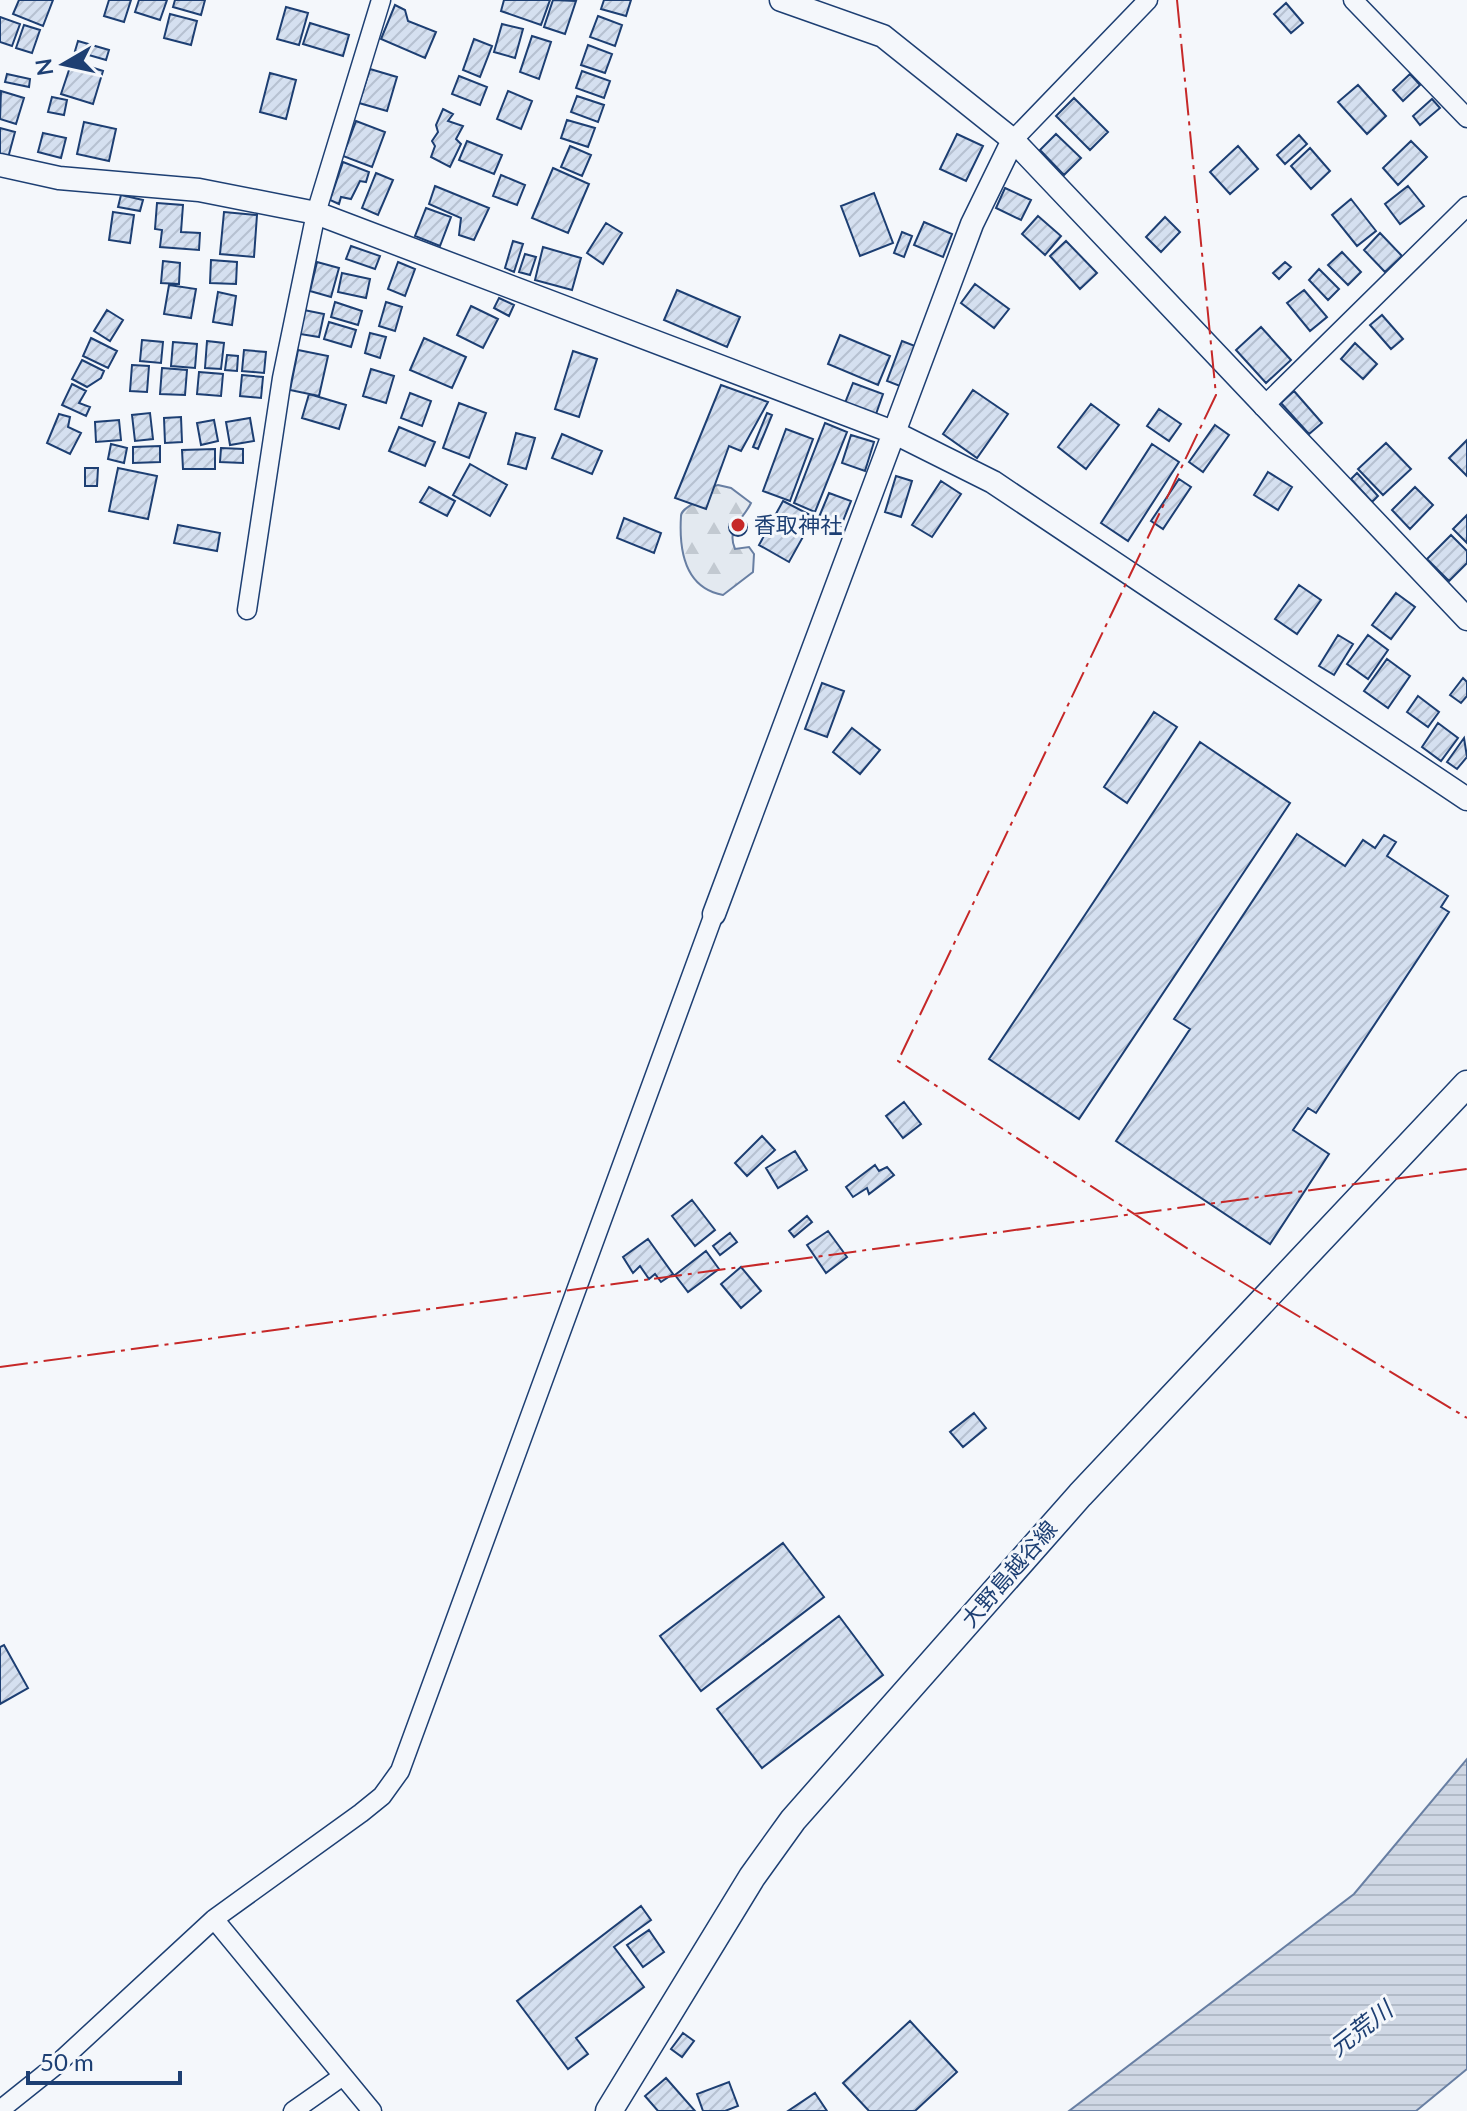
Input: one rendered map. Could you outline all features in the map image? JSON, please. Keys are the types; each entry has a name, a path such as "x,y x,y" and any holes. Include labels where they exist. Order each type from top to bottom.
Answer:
{"main road":[{"name":"大野島越谷線","path":"609,2111 752,1877 793,1820 1080,1495 1467,1084"}],"street":[{"path":"247,610 282,378 316,213 381,0"},
{"path":"781,0 883,36 1013,140 1467,619"},
{"path":"0,2110 55,2066 214,1919 382,1796 400,1771 714,914 972,224 1013,140 1148,0"},
{"path":"1353,0 1467,118"},
{"path":"0,165 59,178 199,190 316,213 893,432 993,482 1467,799"},
{"path":"1263,407 1467,206"},
{"path":"214,1919 372,2111"},
{"path":"293,2111 343,2076"}],"green space":[{"path":"718,485 731,488 751,503 734,530 733,542 735,549 749,547 754,554 753,572 723,595 710,591 692,575 681,541 683,511 709,488"}],"water":[{"name":"元荒川","path":"1467,1759 1467,2069 1416,2111 1069,2111 1354,1894"}],"building":[{"path":"19,0 53,0 43,26 13,14"},
{"path":"109,0 131,0 124,22 104,16"},
{"path":"139,0 167,0 160,20 135,12"},
{"path":"175,0 205,0 201,15 173,7"},
{"path":"504,0 550,0 541,25 501,11"},
{"path":"553,0 576,1 565,34 544,27"},
{"path":"604,0 631,0 626,16 601,9"},
{"path":"1286,3 1303,23 1291,33 1274,14"},
{"path":"395,5 405,10 408,21 436,32 425,58 381,39"},
{"path":"286,7 308,13 299,45 277,39"},
{"path":"170,14 197,21 191,45 164,38"},
{"path":"598,16 622,25 615,46 590,37"},
{"path":"0,17 20,24 12,46 0,42"},
{"path":"310,23 349,35 343,56 303,44"},
{"path":"502,24 523,29 515,58 494,52"},
{"path":"24,25 40,30 32,53 16,48"},
{"path":"532,36 551,42 539,79 520,72"},
{"path":"474,39 492,46 480,77 463,70"},
{"path":"78,41 109,50 106,60 75,51"},
{"path":"588,45 612,54 605,73 581,65"},
{"path":"72,61 103,71 93,104 61,94"},
{"path":"370,69 397,77 387,111 359,103"},
{"path":"582,71 610,81 604,98 576,88"},
{"path":"270,73 296,80 286,119 260,112"},
{"path":"7,74 30,79 29,87 5,82"},
{"path":"1410,74 1420,85 1403,101 1393,90"},
{"path":"459,76 487,87 480,105 452,94"},
{"path":"1358,85 1386,116 1367,134 1338,102"},
{"path":"1,91 24,98 16,124 0,119"},
{"path":"508,91 532,101 521,129 497,119"},
{"path":"577,96 604,105 598,122 571,112"},
{"path":"52,97 67,100 64,115 48,112"},
{"path":"1074,98 1108,132 1090,150 1056,116"},
{"path":"1432,99 1440,108 1420,125 1413,116"},
{"path":"443,109 453,114 448,121 463,126 456,139 461,144 450,167 431,157 435,146 432,141 438,132 436,125"},
{"path":"567,120 595,128 588,147 561,138"},
{"path":"356,121 385,132 372,167 343,156"},
{"path":"84,122 116,129 109,161 77,154"},
{"path":"0,128 15,132 8,158 0,155"},
{"path":"43,133 66,138 61,158 38,152"},
{"path":"957,134 983,146 966,181 940,169"},
{"path":"1056,134 1081,158 1064,175 1040,150"},
{"path":"1299,135 1307,144 1285,164 1277,155"},
{"path":"467,141 502,155 494,174 459,160"},
{"path":"1411,141 1427,157 1398,185 1383,168"},
{"path":"570,146 591,155 582,176 561,167"},
{"path":"1238,146 1258,169 1230,194 1210,172"},
{"path":"1310,148 1330,171 1311,189 1291,166"},
{"path":"343,162 369,172 366,182 360,181 351,199 341,197 339,204 330,200"},
{"path":"553,168 589,184 568,233 532,218"},
{"path":"376,173 393,180 378,215 362,208"},
{"path":"501,175 525,185 517,205 493,196"},
{"path":"435,186 489,208 474,240 459,235 461,218 429,204"},
{"path":"1408,186 1424,206 1400,224 1385,204"},
{"path":"1005,188 1031,200 1021,220 996,208"},
{"path":"874,193 893,243 860,256 841,206"},
{"path":"121,195 143,200 140,211 118,207"},
{"path":"1351,199 1376,231 1357,246 1332,215"},
{"path":"157,203 183,205 181,232 200,233 199,250 160,247 162,230 155,229"},
{"path":"426,208 451,217 440,246 415,236"},
{"path":"113,212 134,215 130,243 109,240"},
{"path":"224,212 257,215 254,257 220,254"},
{"path":"1038,216 1061,236 1045,255 1022,234"},
{"path":"1165,217 1180,232 1161,252 1146,237"},
{"path":"924,222 952,234 943,257 914,245"},
{"path":"606,223 622,233 603,264 587,253"},
{"path":"902,232 912,236 904,257 894,253"},
{"path":"1380,233 1402,256 1385,272 1364,250"},
{"path":"513,241 523,244 514,272 505,268"},
{"path":"1066,241 1097,273 1080,289 1050,256"},
{"path":"351,246 380,256 375,269 346,259"},
{"path":"543,247 581,258 572,290 535,280"},
{"path":"1342,252 1361,272 1348,285 1328,265"},
{"path":"525,254 536,257 530,275 519,272"},
{"path":"211,260 237,262 236,284 210,283"},
{"path":"163,261 180,263 179,284 161,283"},
{"path":"317,262 339,268 331,297 310,291"},
{"path":"398,262 415,269 405,296 388,289"},
{"path":"1285,262 1291,267 1279,279 1273,273"},
{"path":"1319,269 1339,289 1328,300 1309,280"},
{"path":"342,273 370,279 366,298 338,292"},
{"path":"975,284 1009,309 994,328 961,303"},
{"path":"169,285 196,289 191,318 164,314"},
{"path":"677,290 740,317 727,347 664,320"},
{"path":"1304,290 1327,317 1310,331 1287,303"},
{"path":"218,292 236,296 232,325 213,322"},
{"path":"499,298 514,305 509,316 494,308"},
{"path":"335,302 362,311 358,325 331,317"},
{"path":"386,302 402,307 395,331 379,326"},
{"path":"471,306 498,319 483,348 457,335"},
{"path":"107,310 123,320 110,341 94,331"},
{"path":"304,310 324,314 319,337 300,334"},
{"path":"1382,315 1403,339 1391,349 1370,325"},
{"path":"329,322 356,330 351,347 324,339"},
{"path":"1261,327 1291,360 1266,383 1236,350"},
{"path":"370,333 386,337 380,358 365,353"},
{"path":"840,335 890,356 878,385 828,364"},
{"path":"91,338 117,351 108,368 83,356"},
{"path":"424,338 466,357 452,388 410,370"},
{"path":"142,340 163,342 161,363 140,361"},
{"path":"207,341 224,343 221,369 205,368"},
{"path":"902,341 915,346 900,386 887,381"},
{"path":"173,342 197,344 195,368 171,366"},
{"path":"1355,343 1377,364 1363,379 1341,359"},
{"path":"244,350 266,352 264,373 242,371"},
{"path":"298,350 328,356 319,396 290,390"},
{"path":"573,351 597,359 579,417 555,409"},
{"path":"227,355 238,356 237,371 225,370"},
{"path":"82,360 104,371 101,378 87,387 72,379"},
{"path":"132,365 149,366 147,392 130,391"},
{"path":"162,368 187,370 185,395 160,394"},
{"path":"371,369 394,376 386,403 363,396"},
{"path":"199,372 223,374 221,396 197,394"},
{"path":"242,375 263,377 261,398 240,396"},
{"path":"853,383 883,394 876,414 845,403"},
{"path":"72,384 86,391 79,403 90,407 86,416 62,405"},
{"path":"721,385 768,402 741,451 729,446 706,509 675,498"},
{"path":"973,390 1008,414 977,458 943,434"},
{"path":"1294,391 1322,423 1309,434 1281,403"},
{"path":"410,393 431,401 422,426 401,418"},
{"path":"309,394 346,405 339,429 302,418"},
{"path":"459,403 486,413 469,458 443,448"},
{"path":"1091,404 1119,425 1086,469 1058,447"},
{"path":"1159,409 1181,424 1169,441 1147,426"},
{"path":"150,413 153,439 135,441 132,415"},
{"path":"767,413 772,415 758,449 753,447"},
{"path":"59,414 70,417 68,427 81,433 70,454 47,443"},
{"path":"181,417 182,442 165,443 164,418"},
{"path":"250,418 254,441 230,445 226,422"},
{"path":"119,420 121,440 96,442 95,422"},
{"path":"214,420 218,441 201,445 197,423"},
{"path":"825,423 847,432 815,512 794,503"},
{"path":"1215,425 1229,435 1203,472 1189,462"},
{"path":"399,427 435,442 425,466 389,451"},
{"path":"786,429 813,439 790,501 763,491"},
{"path":"516,433 535,438 526,469 508,464"},
{"path":"562,434 602,451 592,474 552,458"},
{"path":"851,435 874,442 865,471 842,463"},
{"path":"1467,440 1467,476 1449,458"},
{"path":"1386,443 1411,469 1383,495 1358,469"},
{"path":"111,444 127,448 124,463 108,459"},
{"path":"1152,444 1179,462 1128,541 1101,523"},
{"path":"160,446 160,462 133,463 133,447"},
{"path":"221,448 243,449 243,463 220,462"},
{"path":"215,449 215,469 183,469 182,450"},
{"path":"470,464 507,485 490,516 453,495"},
{"path":"85,468 98,468 97,486 85,486"},
{"path":"118,468 157,476 148,519 109,511"},
{"path":"1268,472 1292,487 1278,510 1254,495"},
{"path":"1357,473 1378,496 1372,502 1351,479"},
{"path":"896,476 912,481 901,517 885,512"},
{"path":"1179,479 1191,487 1163,529 1151,521"},
{"path":"941,481 961,494 932,537 912,525"},
{"path":"429,487 455,501 447,516 420,502"},
{"path":"1415,487 1433,505 1410,529 1392,510"},
{"path":"829,493 851,501 841,526 819,517"},
{"path":"783,501 814,517 789,562 759,545"},
{"path":"1467,515 1467,543 1453,529"},
{"path":"624,518 661,533 654,553 617,538"},
{"name":"香取神社","path":"738,518 747,527 738,536 729,527"},
{"path":"178,525 220,533 217,551 174,543"},
{"path":"1451,535 1467,551 1467,563 1449,581 1427,559"},
{"path":"1299,585 1321,600 1297,634 1275,619"},
{"path":"1396,593 1415,607 1391,639 1372,625"},
{"path":"1338,635 1353,644 1334,675 1319,666"},
{"path":"1368,635 1388,650 1368,679 1347,664"},
{"path":"1387,659 1410,676 1388,708 1364,691"},
{"path":"1463,678 1467,682 1467,696 1461,703 1450,695"},
{"path":"822,683 844,691 827,737 805,729"},
{"path":"1418,696 1439,712 1428,727 1407,712"},
{"path":"1154,712 1177,727 1127,803 1104,787"},
{"path":"1438,723 1458,738 1441,761 1422,747"},
{"path":"852,728 880,750 860,774 833,752"},
{"path":"1464,738 1467,757 1457,769 1447,762"},
{"path":"1200,742 1290,803 1079,1119 989,1059"},
{"path":"1297,834 1345,866 1363,840 1375,848 1384,835 1396,842 1387,856 1448,896 1441,907 1449,912 1316,1113 1308,1108 1293,1130 1329,1154 1270,1244 1116,1141 1190,1029 1174,1019"},
{"path":"904,1102 921,1124 903,1138 886,1116"},
{"path":"762,1136 775,1150 747,1176 735,1163"},
{"path":"795,1151 807,1170 778,1188 766,1168"},
{"path":"875,1165 879,1171 887,1167 894,1175 869,1194 867,1188 853,1197 846,1187"},
{"path":"692,1200 715,1230 695,1246 672,1216"},
{"path":"807,1216 812,1222 794,1237 789,1231"},
{"path":"828,1231 847,1257 826,1273 807,1245"},
{"path":"730,1233 737,1242 720,1255 713,1246"},
{"path":"648,1239 673,1274 661,1282 655,1274 649,1279 640,1266 633,1273 623,1257"},
{"path":"706,1251 719,1269 688,1292 675,1275"},
{"path":"741,1267 761,1291 741,1308 721,1284"},
{"path":"974,1413 986,1428 963,1447 950,1432"},
{"path":"783,1543 824,1597 701,1691 660,1636"},
{"path":"839,1616 883,1675 762,1768 717,1709"},
{"path":"4,1645 28,1688 0,1704 0,1647"},
{"path":"641,1906 651,1920 614,1947 644,1987 576,2038 588,2054 568,2069 517,2001"},
{"path":"649,1930 664,1952 643,1967 627,1945"},
{"path":"910,2021 957,2072 915,2111 869,2111 843,2083"},
{"path":"683,2033 694,2041 682,2057 671,2049"},
{"path":"666,2078 695,2111 658,2111 645,2096"},
{"path":"729,2082 738,2106 725,2111 703,2111 697,2094"},
{"path":"815,2093 827,2111 788,2111"}],"power":[{"path":"1177,0 1216,395 898,1061 1199,1256 1467,1418"},
{"path":"0,1367 1467,1169"}],"place":[{"name":"香取神社","path":"738,525"}]}
